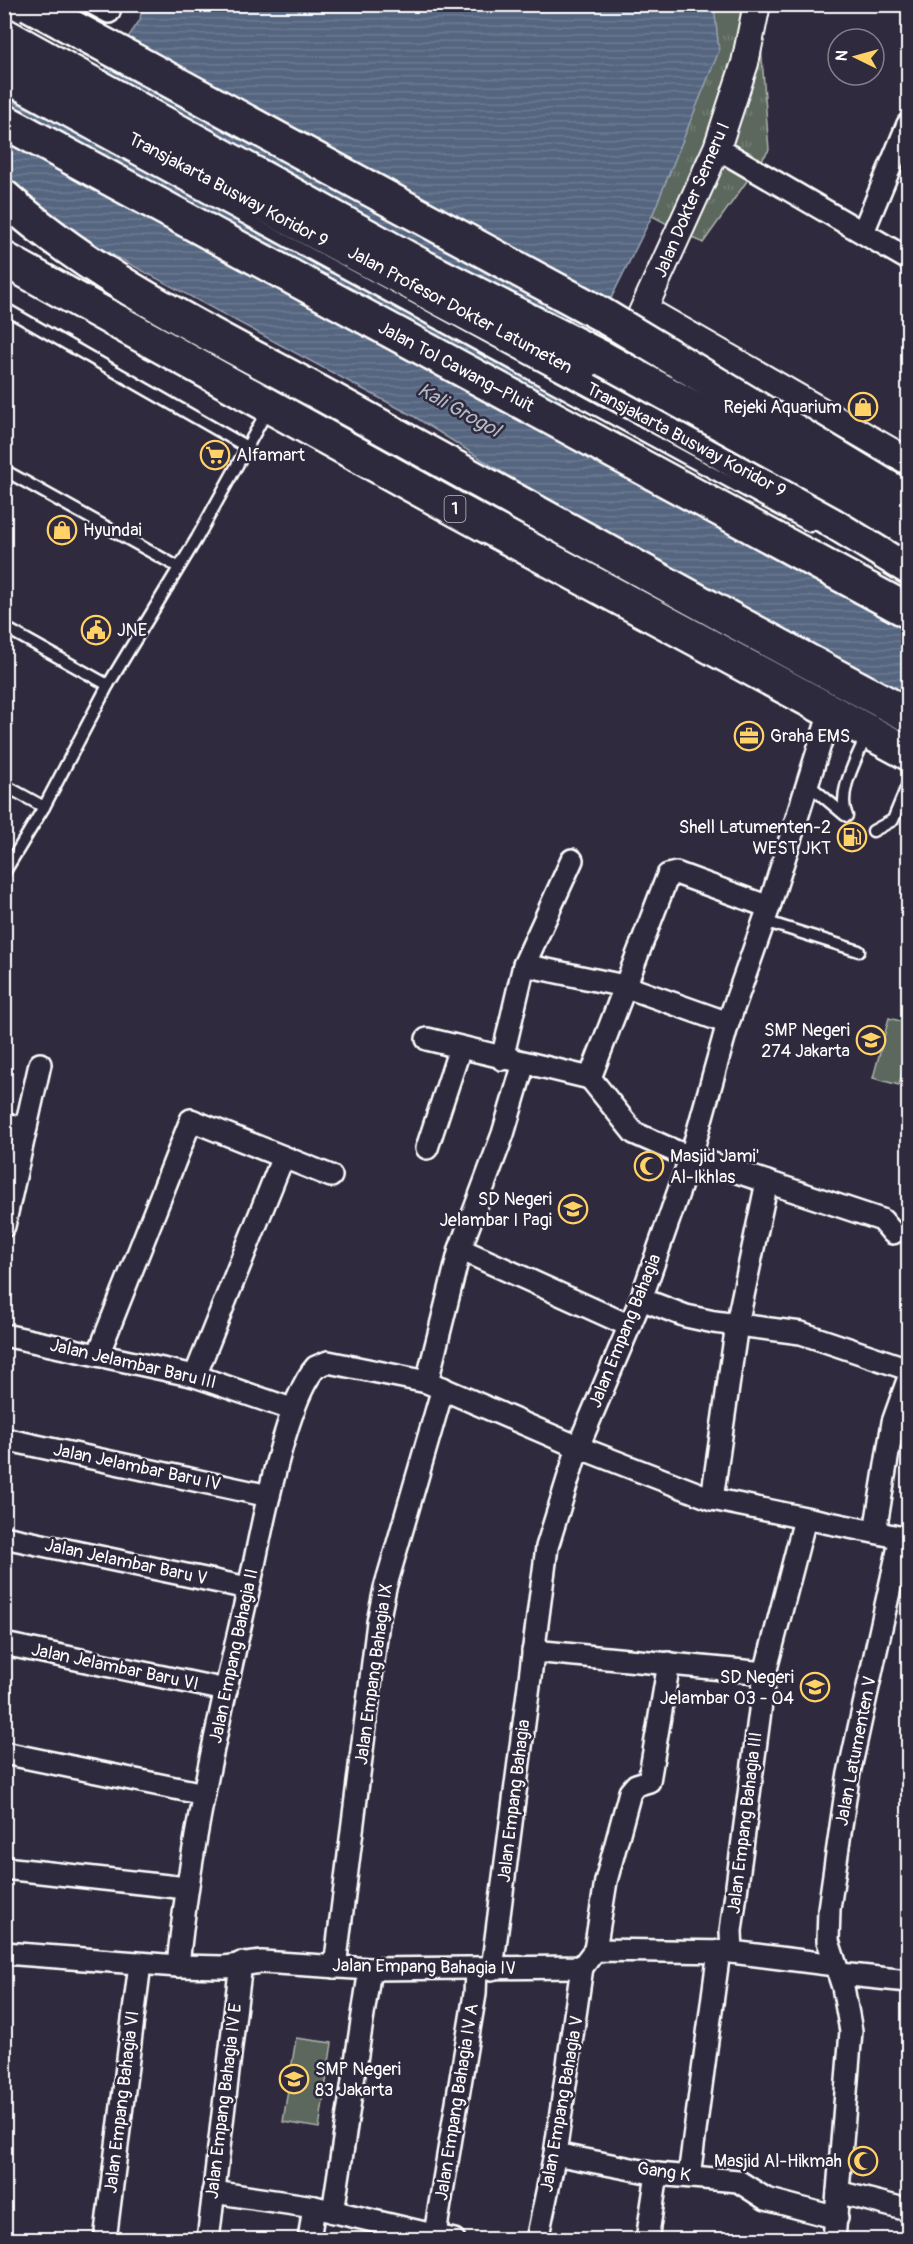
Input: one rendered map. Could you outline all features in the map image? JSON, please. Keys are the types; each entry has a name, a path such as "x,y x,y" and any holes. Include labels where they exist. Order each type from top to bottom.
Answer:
{"highway":[{"path":"29,4 599,313 909,500"},
{"path":"4,35 414,262 604,358 848,493 909,530"},
{"name":"Jalan Profesor Dokter Latumeten","path":"4,66 43,97 597,392 714,448 909,567"},
{"name":"Jalan Tol Cawang–Pluit","path":"4,122 909,611"},
{"path":"4,197 70,251 153,303 659,581 909,715"},
{"name":"1","path":"4,259 457,510 831,709 909,753"}],"street":[{"name":"Jalan Dokter Semeru I","path":"597,392 644,309 717,148 746,63 757,4"},
{"path":"863,232 909,124"},
{"path":"717,148 909,259"},
{"path":"644,309 909,461"},
{"name":"Jalan Empang Bahagia","path":"484,1970 547,1547 578,1446 641,1299 691,1156 728,1023 766,914 831,709"},
{"path":"502,1059 524,965 572,860"},
{"path":"590,1078 670,873 676,873 766,914"},
{"path":"524,965 624,986 728,1023"},
{"path":"427,1039 502,1059 590,1078 634,1133 691,1156 882,1220 890,1229"},
{"path":"427,1148 460,1048"},
{"name":"Jalan Empang Bahagia IX","path":"335,1967 378,1622 385,1588 435,1385 460,1249 503,1134 524,1063"},
{"path":"4,1226 40,1064"},
{"path":"98,1355 191,1120 331,1176"},
{"path":"4,1124 26,1128"},
{"path":"195,1376 284,1157"},
{"path":"712,1499 737,1324 767,1182"},
{"path":"460,1249 630,1326"},
{"path":"641,1299 686,1316 801,1333 909,1369"},
{"name":"Jalan Jelambar Baru III","path":"4,1335 195,1376 294,1410"},
{"name":"Jalan Empang Bahagia II","path":"178,1966 186,1888 204,1794 269,1496 294,1410 311,1372 328,1362 435,1385"},
{"path":"875,1532 909,1380"},
{"path":"435,1385 578,1446 712,1499 905,1538"},
{"name":"Jalan Jelambar Baru IV","path":"4,1438 269,1496"},
{"name":"Jalan Empang Bahagia III","path":"688,2176 725,1952 731,1931 765,1673 805,1519"},
{"name":"Jalan Jelambar Baru V","path":"4,1537 248,1588"},
{"name":"Jalan Latumenten V","path":"834,2240 851,2031 828,1941 829,1909 848,1779 905,1538"},
{"name":"Jalan Jelambar Baru VI","path":"4,1644 226,1690"},
{"path":"533,1651 765,1673"},
{"name":"Jalan Empang Bahagia V","path":"537,2240 555,2154 588,1959 630,1792 636,1785 649,1780 669,1663"},
{"path":"4,1753 204,1794"},
{"path":"4,1868 186,1888"},
{"name":"Jalan Empang Bahagia IV","path":"4,1953 178,1966 224,1967 241,1963 286,1962 335,1967 368,1979 588,1959 725,1952 909,1981"},
{"name":"Jalan Empang Bahagia IV E","path":"208,2240 241,1963"},
{"name":"Jalan Empang Bahagia VI","path":"105,2240 140,1964"},
{"name":"Jalan Empang Bahagia IV A","path":"444,2237 475,1994 484,1970"},
{"path":"309,2240 323,2210 368,1979"},
{"name":"Gang K","path":"555,2154 657,2174 738,2181 766,2199 837,2218"},
{"path":"647,2240 657,2174"},
{"path":"213,2192 323,2210 412,2234 444,2237"},
{"path":"838,2192 909,2210"}],"lane":[{"path":"4,87 43,97"},
{"path":"4,308 247,447"},
{"name":"Transjakarta Busway Koridor 9","path":"597,392 824,534"},
{"path":"4,873 44,807 108,685 270,406"},
{"path":"4,470 178,567"},
{"path":"4,627 108,685"},
{"path":"808,784 847,816 843,808 843,796 869,730"},
{"path":"873,831 893,820 909,784"},
{"path":"4,785 44,807"},
{"path":"766,914 858,951"}],"green space":[{"path":"707,5 758,5 769,150 703,243 652,216 710,52"},
{"path":"889,1018 908,1023 908,1050 899,1085 873,1078"},
{"path":"296,2038 332,2043 319,2128 283,2122"}],"water":[{"name":"Kali Grogol","path":"142,5 714,5 719,51 652,216 546,429 908,631 908,701 516,481 415,417 5,197 4,97 66,127 140,20"}],"place":[{"name":"Rejeki Aquarium","path":"863,407"},
{"name":"Alfamart","path":"215,455"},
{"name":"Hyundai","path":"62,530"},
{"name":"JNE","path":"96,630"},
{"name":"Graha EMS","path":"749,736"},
{"name":"Shell Latumenten-2 WEST JKT","path":"852,837"},
{"name":"SMP Negeri 274 Jakarta","path":"871,1040"},
{"name":"Masjid Jami' Al-Ikhlas","path":"649,1166"},
{"name":"SD Negeri Jelambar I Pagi","path":"573,1209"},
{"name":"SD Negeri Jelambar 03 - 04","path":"815,1687"},
{"name":"SMP Negeri 83 Jakarta","path":"294,2079"},
{"name":"Masjid Al-Hikmah","path":"863,2161"}]}
